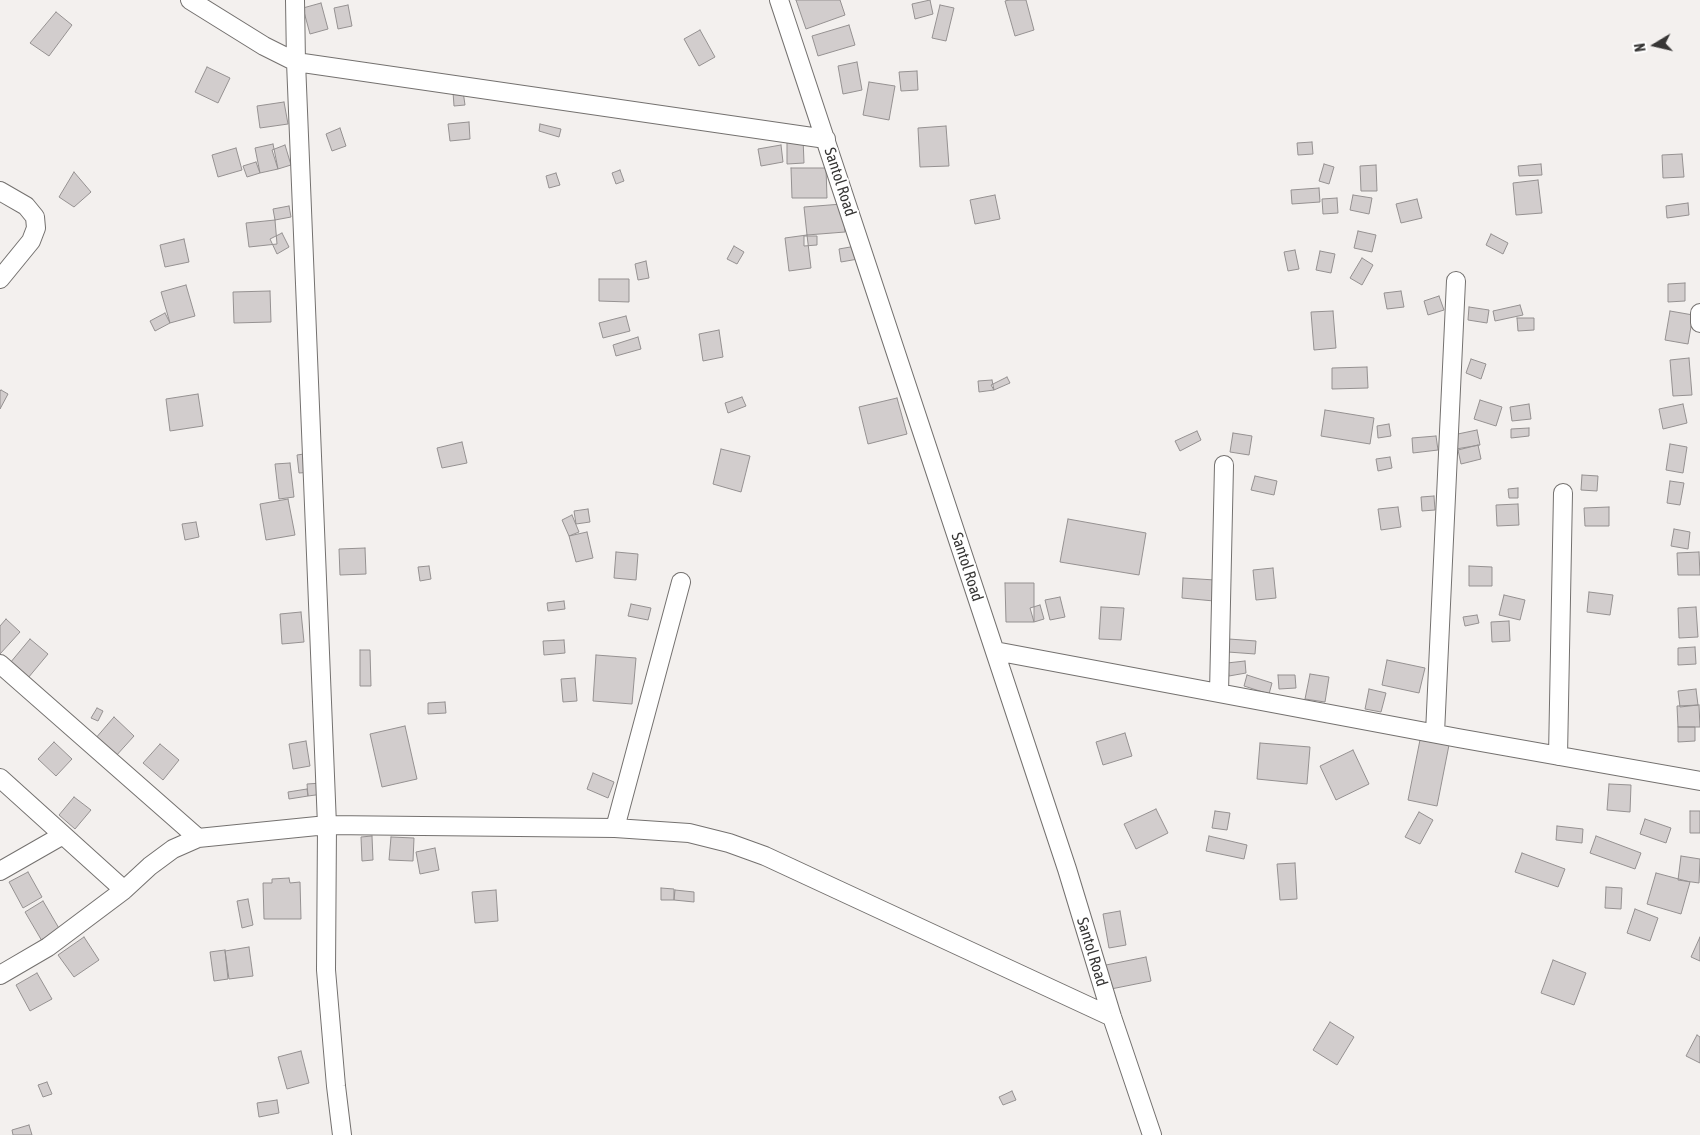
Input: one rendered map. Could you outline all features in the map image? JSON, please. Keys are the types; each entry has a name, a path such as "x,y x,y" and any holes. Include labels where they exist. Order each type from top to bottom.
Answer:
{"street":[{"path":"190,0 264,46 296,62 826,139"},
{"path":"295,0 327,825 326,970 342,1135"},
{"name":"Santol Road","path":"779,0 1067,868 1112,1017 1152,1135"},
{"path":"0,191 26,206 35,217 36,228 31,241 0,279"},
{"path":"1435,733 1456,281"},
{"path":"1700,313 1700,323"},
{"path":"1220,693 1224,466"},
{"path":"1558,756 1562,493"},
{"path":"615,828 681,582"},
{"path":"995,651 1700,781"},
{"path":"0,664 198,838"},
{"path":"0,778 124,890"},
{"path":"0,975 48,947 124,890 150,866 173,849 198,838 327,825 615,828 688,833 729,843 765,856 1112,1017"},
{"path":"0,872 63,835"}],"building":[{"path":"796,0 840,0 845,15 806,29"},
{"path":"930,0 933,14 915,19 912,4"},
{"path":"1026,0 1034,30 1015,36 1005,1"},
{"path":"321,3 328,29 310,34 303,8"},
{"path":"348,5 352,26 338,29 334,8"},
{"path":"940,5 954,8 946,41 932,38"},
{"path":"56,12 72,25 49,56 30,43"},
{"path":"849,25 855,45 818,56 812,36"},
{"path":"700,30 715,57 699,66 684,39"},
{"path":"857,62 862,90 843,94 838,66"},
{"path":"207,67 230,78 218,103 195,92"},
{"path":"917,71 918,90 901,91 899,72"},
{"path":"869,82 895,86 889,120 863,115"},
{"path":"463,91 465,105 454,106 453,92"},
{"path":"284,102 288,124 260,128 257,106"},
{"path":"469,122 470,139 450,141 448,124"},
{"path":"540,124 561,129 559,137 539,131"},
{"path":"946,126 949,166 920,167 918,128"},
{"path":"340,128 346,146 332,151 326,134"},
{"path":"787,138 803,138 804,163 787,164"},
{"path":"1312,142 1313,154 1298,155 1297,143"},
{"path":"273,144 278,169 260,173 255,148"},
{"path":"285,145 291,165 278,169 272,150"},
{"path":"781,145 783,162 761,166 758,149"},
{"path":"236,148 242,170 218,177 212,155"},
{"path":"1682,154 1684,177 1663,178 1662,155"},
{"path":"256,162 260,173 247,177 243,166"},
{"path":"1324,164 1334,167 1329,184 1319,181"},
{"path":"1541,164 1542,175 1519,176 1518,166"},
{"path":"1376,165 1377,191 1361,191 1360,166"},
{"path":"791,168 826,168 827,198 792,198"},
{"path":"620,170 624,181 616,184 612,173"},
{"path":"74,172 91,192 74,207 59,197"},
{"path":"556,173 560,185 549,188 546,176"},
{"path":"1538,180 1542,213 1516,215 1513,183"},
{"path":"1319,188 1320,202 1292,204 1291,190"},
{"path":"995,195 1000,219 975,224 970,200"},
{"path":"1353,195 1372,198 1369,214 1350,210"},
{"path":"1337,198 1338,213 1323,214 1322,199"},
{"path":"1417,199 1422,218 1401,223 1396,204"},
{"path":"1688,203 1689,215 1667,218 1666,206"},
{"path":"842,204 845,232 807,235 804,207"},
{"path":"289,206 291,217 275,220 273,209"},
{"path":"275,220 277,244 249,247 246,223"},
{"path":"1358,231 1376,235 1372,252 1354,248"},
{"path":"282,233 289,247 277,254 270,239"},
{"path":"1491,234 1508,243 1503,254 1486,245"},
{"path":"807,235 811,268 789,271 785,238"},
{"path":"804,236 817,236 817,245 804,246"},
{"path":"184,239 189,262 165,267 160,245"},
{"path":"734,246 744,252 737,264 727,259"},
{"path":"856,246 858,259 841,262 839,249"},
{"path":"1295,250 1299,269 1288,271 1284,252"},
{"path":"1320,251 1335,254 1331,273 1316,270"},
{"path":"1362,258 1373,265 1362,285 1350,278"},
{"path":"646,261 649,278 638,280 635,264"},
{"path":"599,279 629,279 629,302 599,301"},
{"path":"1685,283 1685,301 1668,302 1668,284"},
{"path":"186,285 195,316 170,323 161,292"},
{"path":"270,291 271,322 234,323 233,292"},
{"path":"1401,291 1404,307 1387,309 1384,293"},
{"path":"1439,296 1444,310 1428,315 1424,301"},
{"path":"1520,305 1523,315 1495,321 1493,311"},
{"path":"1469,307 1489,310 1487,323 1468,320"},
{"path":"1333,311 1336,348 1314,350 1311,312"},
{"path":"1670,311 1693,315 1688,344 1665,340"},
{"path":"165,313 170,323 155,331 150,321"},
{"path":"626,316 630,331 603,338 599,323"},
{"path":"1517,318 1534,318 1534,330 1518,331"},
{"path":"719,330 723,357 703,361 699,334"},
{"path":"638,337 641,349 616,356 613,345"},
{"path":"1689,358 1692,395 1673,396 1670,360"},
{"path":"1471,359 1486,364 1481,379 1466,373"},
{"path":"1367,367 1368,388 1332,389 1332,368"},
{"path":"1007,377 1010,383 994,390 991,385"},
{"path":"992,380 994,390 979,392 978,381"},
{"path":"0,391 8,394 0,409"},
{"path":"198,394 203,426 170,431 166,399"},
{"path":"742,397 746,406 728,413 725,403"},
{"path":"897,398 907,434 868,444 859,407"},
{"path":"1480,400 1502,407 1496,426 1474,419"},
{"path":"1529,404 1531,419 1512,421 1510,407"},
{"path":"1683,404 1687,423 1663,429 1659,409"},
{"path":"1325,410 1374,418 1370,444 1321,436"},
{"path":"1389,424 1391,436 1378,438 1377,426"},
{"path":"1529,428 1529,436 1511,438 1511,429"},
{"path":"1477,430 1480,445 1456,449 1453,435"},
{"path":"1197,431 1201,440 1180,451 1175,441"},
{"path":"1233,433 1252,436 1249,455 1230,452"},
{"path":"1436,436 1438,450 1413,453 1412,438"},
{"path":"462,442 467,463 442,468 437,448"},
{"path":"1670,444 1687,447 1683,473 1666,470"},
{"path":"1478,445 1481,459 1461,464 1458,450"},
{"path":"721,449 750,456 741,492 713,484"},
{"path":"311,453 313,472 299,473 297,455"},
{"path":"1390,457 1392,468 1378,471 1376,459"},
{"path":"290,463 294,497 279,499 275,464"},
{"path":"1582,475 1598,476 1597,491 1581,490"},
{"path":"1255,476 1277,481 1274,495 1251,490"},
{"path":"1670,481 1684,483 1680,505 1667,503"},
{"path":"1518,488 1518,498 1509,498 1508,489"},
{"path":"1434,496 1435,510 1422,511 1421,497"},
{"path":"288,499 295,535 266,540 260,504"},
{"path":"1518,504 1519,525 1497,526 1496,505"},
{"path":"1398,507 1401,527 1381,530 1378,509"},
{"path":"1609,507 1609,526 1585,526 1584,508"},
{"path":"588,509 590,522 576,524 574,511"},
{"path":"572,515 579,532 569,536 562,520"},
{"path":"1068,519 1146,533 1139,575 1060,562"},
{"path":"196,522 199,537 185,540 182,524"},
{"path":"1674,529 1690,532 1688,549 1671,546"},
{"path":"587,532 593,558 576,562 569,536"},
{"path":"365,548 366,574 340,575 339,549"},
{"path":"616,552 638,554 636,580 614,578"},
{"path":"1699,552 1700,575 1678,575 1677,553"},
{"path":"429,566 431,579 420,581 418,567"},
{"path":"1469,566 1492,567 1492,586 1469,586"},
{"path":"1273,568 1276,598 1256,600 1253,570"},
{"path":"1183,578 1215,580 1214,601 1182,598"},
{"path":"1005,583 1034,583 1034,622 1006,622"},
{"path":"1589,592 1613,595 1610,615 1587,612"},
{"path":"1504,595 1525,600 1520,620 1499,615"},
{"path":"1060,597 1065,617 1050,620 1045,600"},
{"path":"564,601 565,609 548,611 547,603"},
{"path":"631,604 651,608 648,620 628,616"},
{"path":"1040,605 1044,619 1034,622 1030,608"},
{"path":"1101,607 1124,608 1121,640 1099,639"},
{"path":"1696,607 1698,637 1679,638 1678,608"},
{"path":"301,612 304,642 282,644 280,614"},
{"path":"1477,615 1479,623 1465,626 1463,617"},
{"path":"6,619 20,632 0,654 0,626"},
{"path":"1509,621 1510,641 1492,642 1491,622"},
{"path":"30,639 48,654 28,678 10,663"},
{"path":"1229,639 1256,641 1255,654 1228,652"},
{"path":"564,640 565,653 544,655 543,641"},
{"path":"1695,647 1696,664 1678,665 1678,648"},
{"path":"360,650 370,650 371,686 360,686"},
{"path":"596,655 636,658 632,704 593,701"},
{"path":"1387,660 1425,668 1419,693 1382,685"},
{"path":"1245,661 1246,673 1229,676 1227,663"},
{"path":"1310,674 1329,677 1325,702 1305,699"},
{"path":"1247,675 1272,683 1269,694 1244,686"},
{"path":"1278,675 1295,675 1296,688 1279,689"},
{"path":"575,678 577,701 563,702 561,679"},
{"path":"1369,689 1386,693 1381,712 1365,709"},
{"path":"1696,689 1698,705 1680,707 1678,691"},
{"path":"445,702 446,713 428,714 428,703"},
{"path":"1699,705 1700,727 1678,727 1677,706"},
{"path":"97,708 103,711 98,721 91,718"},
{"path":"114,717 134,736 115,757 95,739"},
{"path":"405,726 417,779 382,787 370,734"},
{"path":"1678,727 1695,727 1695,741 1678,742"},
{"path":"1125,733 1132,756 1103,765 1096,742"},
{"path":"1420,740 1449,745 1437,806 1408,800"},
{"path":"306,741 310,766 293,769 289,744"},
{"path":"54,742 72,759 56,776 38,759"},
{"path":"1260,743 1310,747 1307,784 1257,779"},
{"path":"160,744 179,760 163,780 143,763"},
{"path":"1353,750 1369,784 1336,800 1320,766"},
{"path":"593,773 614,782 608,798 587,789"},
{"path":"322,783 323,794 308,796 307,784"},
{"path":"1609,784 1631,785 1630,812 1607,810"},
{"path":"307,789 308,796 289,799 288,792"},
{"path":"74,797 91,810 75,829 59,815"},
{"path":"1156,809 1168,833 1136,849 1124,824"},
{"path":"1215,811 1230,813 1227,830 1212,828"},
{"path":"1690,811 1700,811 1700,833 1690,833"},
{"path":"1419,812 1433,820 1420,844 1405,837"},
{"path":"1645,819 1671,828 1666,843 1640,834"},
{"path":"1557,826 1583,829 1582,843 1556,840"},
{"path":"372,836 373,860 362,861 361,837"},
{"path":"1209,836 1247,845 1244,859 1206,851"},
{"path":"1596,836 1641,853 1635,869 1590,853"},
{"path":"391,837 414,838 413,861 389,860"},
{"path":"435,848 439,870 420,874 416,852"},
{"path":"1522,853 1565,869 1558,887 1515,872"},
{"path":"1681,856 1700,859 1699,883 1678,880"},
{"path":"1295,863 1297,899 1280,900 1277,864"},
{"path":"28,872 42,897 23,908 9,882"},
{"path":"1656,873 1690,882 1681,914 1647,904"},
{"path":"289,878 290,883 300,882 301,919 264,919 263,883 272,883 272,879"},
{"path":"1606,887 1622,888 1621,909 1605,908"},
{"path":"661,888 674,889 674,900 661,900"},
{"path":"496,890 498,921 475,923 472,892"},
{"path":"675,890 694,892 694,902 674,900"},
{"path":"248,899 253,925 242,928 237,901"},
{"path":"43,901 60,930 42,941 25,912"},
{"path":"1635,909 1658,918 1650,941 1627,933"},
{"path":"1120,911 1126,945 1109,948 1103,914"},
{"path":"84,937 99,960 74,977 58,955"},
{"path":"1700,937 1700,961 1691,957"},
{"path":"249,947 253,976 229,979 225,951"},
{"path":"225,950 228,979 214,981 210,952"},
{"path":"1146,957 1151,981 1106,990 1101,966"},
{"path":"1553,960 1586,973 1574,1005 1541,993"},
{"path":"37,973 52,999 30,1011 16,985"},
{"path":"1330,1022 1354,1037 1337,1065 1313,1050"},
{"path":"1697,1035 1700,1037 1700,1063 1686,1056"},
{"path":"301,1051 309,1083 287,1089 278,1057"},
{"path":"47,1082 52,1094 43,1097 38,1085"},
{"path":"1012,1091 1016,1100 1003,1105 999,1097"},
{"path":"277,1100 279,1113 259,1117 257,1103"},
{"path":"29,1125 32,1135 13,1135 12,1130"}]}
